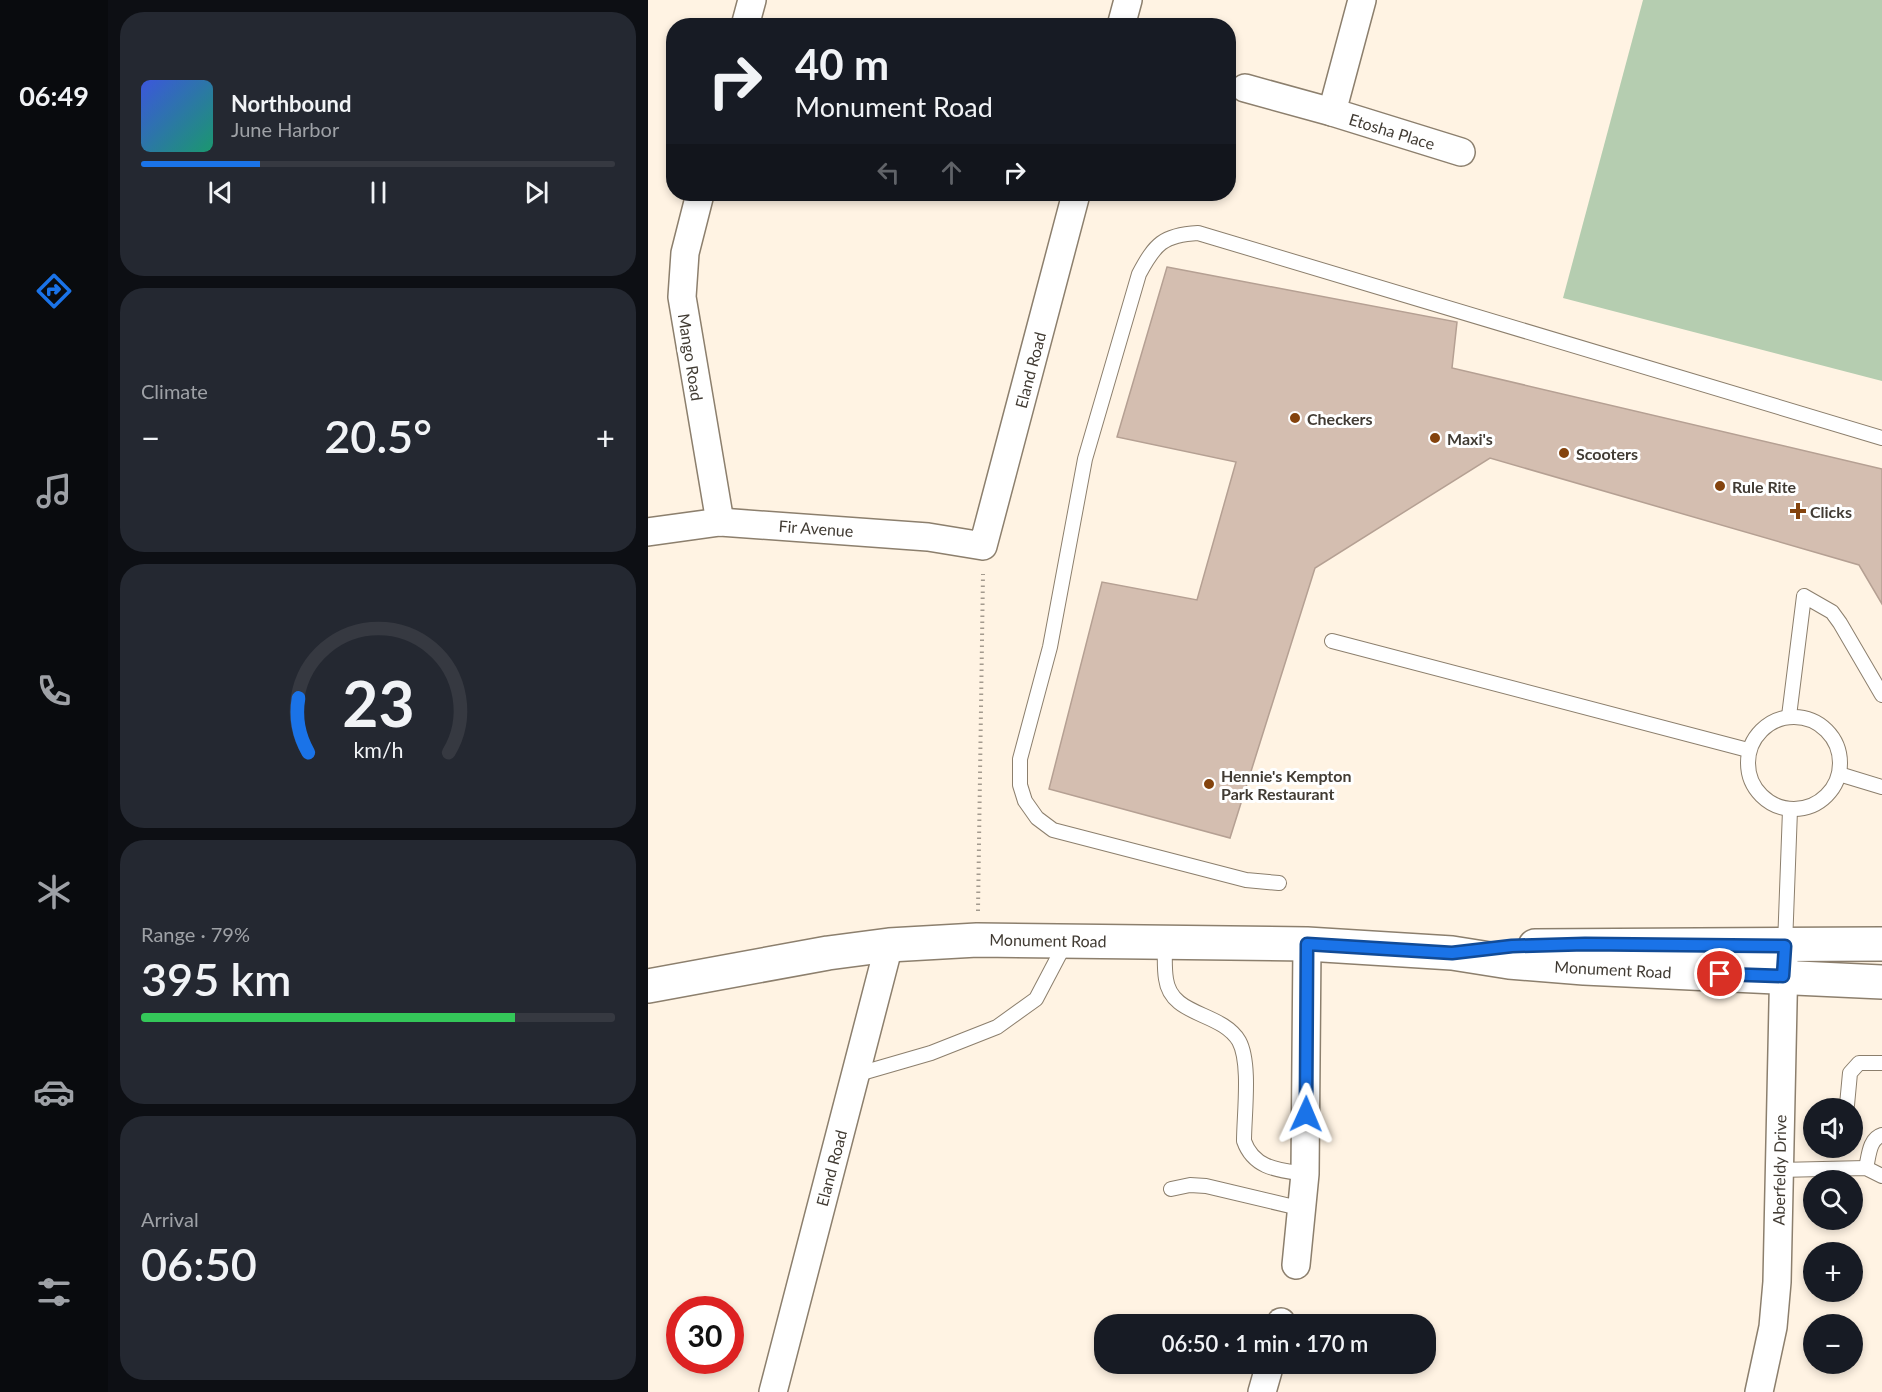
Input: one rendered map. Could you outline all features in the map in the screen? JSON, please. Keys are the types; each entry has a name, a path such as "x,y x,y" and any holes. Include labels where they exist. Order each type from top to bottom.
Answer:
{"main road":[{"name":"Monument Road","path":"648,986 828,952 889,945 977,940 1307,944 1452,953 1512,946 1585,944 1784,961 1882,982"},
{"name":"Monument Road","path":"1784,961 1882,944"}],"street":[{"path":"747,18 752,0"},
{"path":"1123,18 1128,0"},
{"name":"Etosha Place","path":"1362,0 1332,112 1461,152"},
{"path":"1245,88 1332,112"},
{"name":"Mango Road","path":"698,201 685,253 682,297 689,353 720,522"},
{"name":"Eland Road","path":"983,546 1074,201"},
{"name":"Fir Avenue","path":"648,532 720,522 928,537 983,546"},
{"path":"1296,1265 1305,1174 1307,944"},
{"name":"Eland Road","path":"773,1392 889,945"},
{"name":"Aberfeldy Drive","path":"1759,1392 1773,1327 1777,1282 1784,961"},
{"path":"1262,1392 1267,1374"}],"lane":[{"path":"1279,883 1245,880 1053,830 1037,818 1025,801 1020,785 1020,759 1050,647 1085,459 1139,274 1153,249 1178,234 1198,233 1882,438"},
{"path":"1789,716 1804,596 1832,612 1882,695"},
{"path":"1332,641 1748,750"},
{"path":"1789,716 1815,721 1825,728 1835,741 1840,757 1839,774 1833,788 1822,801 1806,808 1790,810 1770,803 1757,792 1749,777 1748,750 1756,735 1774,720 1789,716"},
{"path":"1839,774 1882,787"},
{"path":"1784,961 1790,810"},
{"path":"855,1075 931,1053 997,1027 1036,999 1067,940"},
{"path":"1165,942 1166,979 1171,996 1185,1008 1214,1019 1231,1030 1240,1043 1245,1061 1244,1141 1248,1153 1257,1162 1272,1169 1305,1174"},
{"path":"1848,1098 1850,1073 1859,1063 1882,1063"},
{"path":"1866,1168 1872,1143 1876,1137 1882,1135"},
{"path":"1779,1170 1866,1168 1882,1176"},
{"path":"1171,1189 1190,1185 1206,1186 1303,1209"}],"path":[{"path":"977,940 983,546"}],"green space":[{"path":"1643,0 1882,0 1882,381 1563,298"}],"building":[{"path":"1167,267 1457,322 1452,368 1882,469 1882,604 1859,565 1490,458 1315,568 1230,838 1049,789 1102,582 1197,600 1236,462 1117,437"}],"place":[{"name":"Checkers","path":"1295,418"},
{"name":"Maxi's","path":"1435,438"},
{"name":"Scooters","path":"1564,453"},
{"name":"Rule Rite","path":"1720,486"},
{"name":"Clicks","path":"1798,511"},
{"name":"Hennie's Kempton Park Restaurant","path":"1209,784"}],"route":[{"path":"1306,1114 1307,944 1452,953 1512,946 1585,944 1785,946 1783,976 1720,974"}]}
